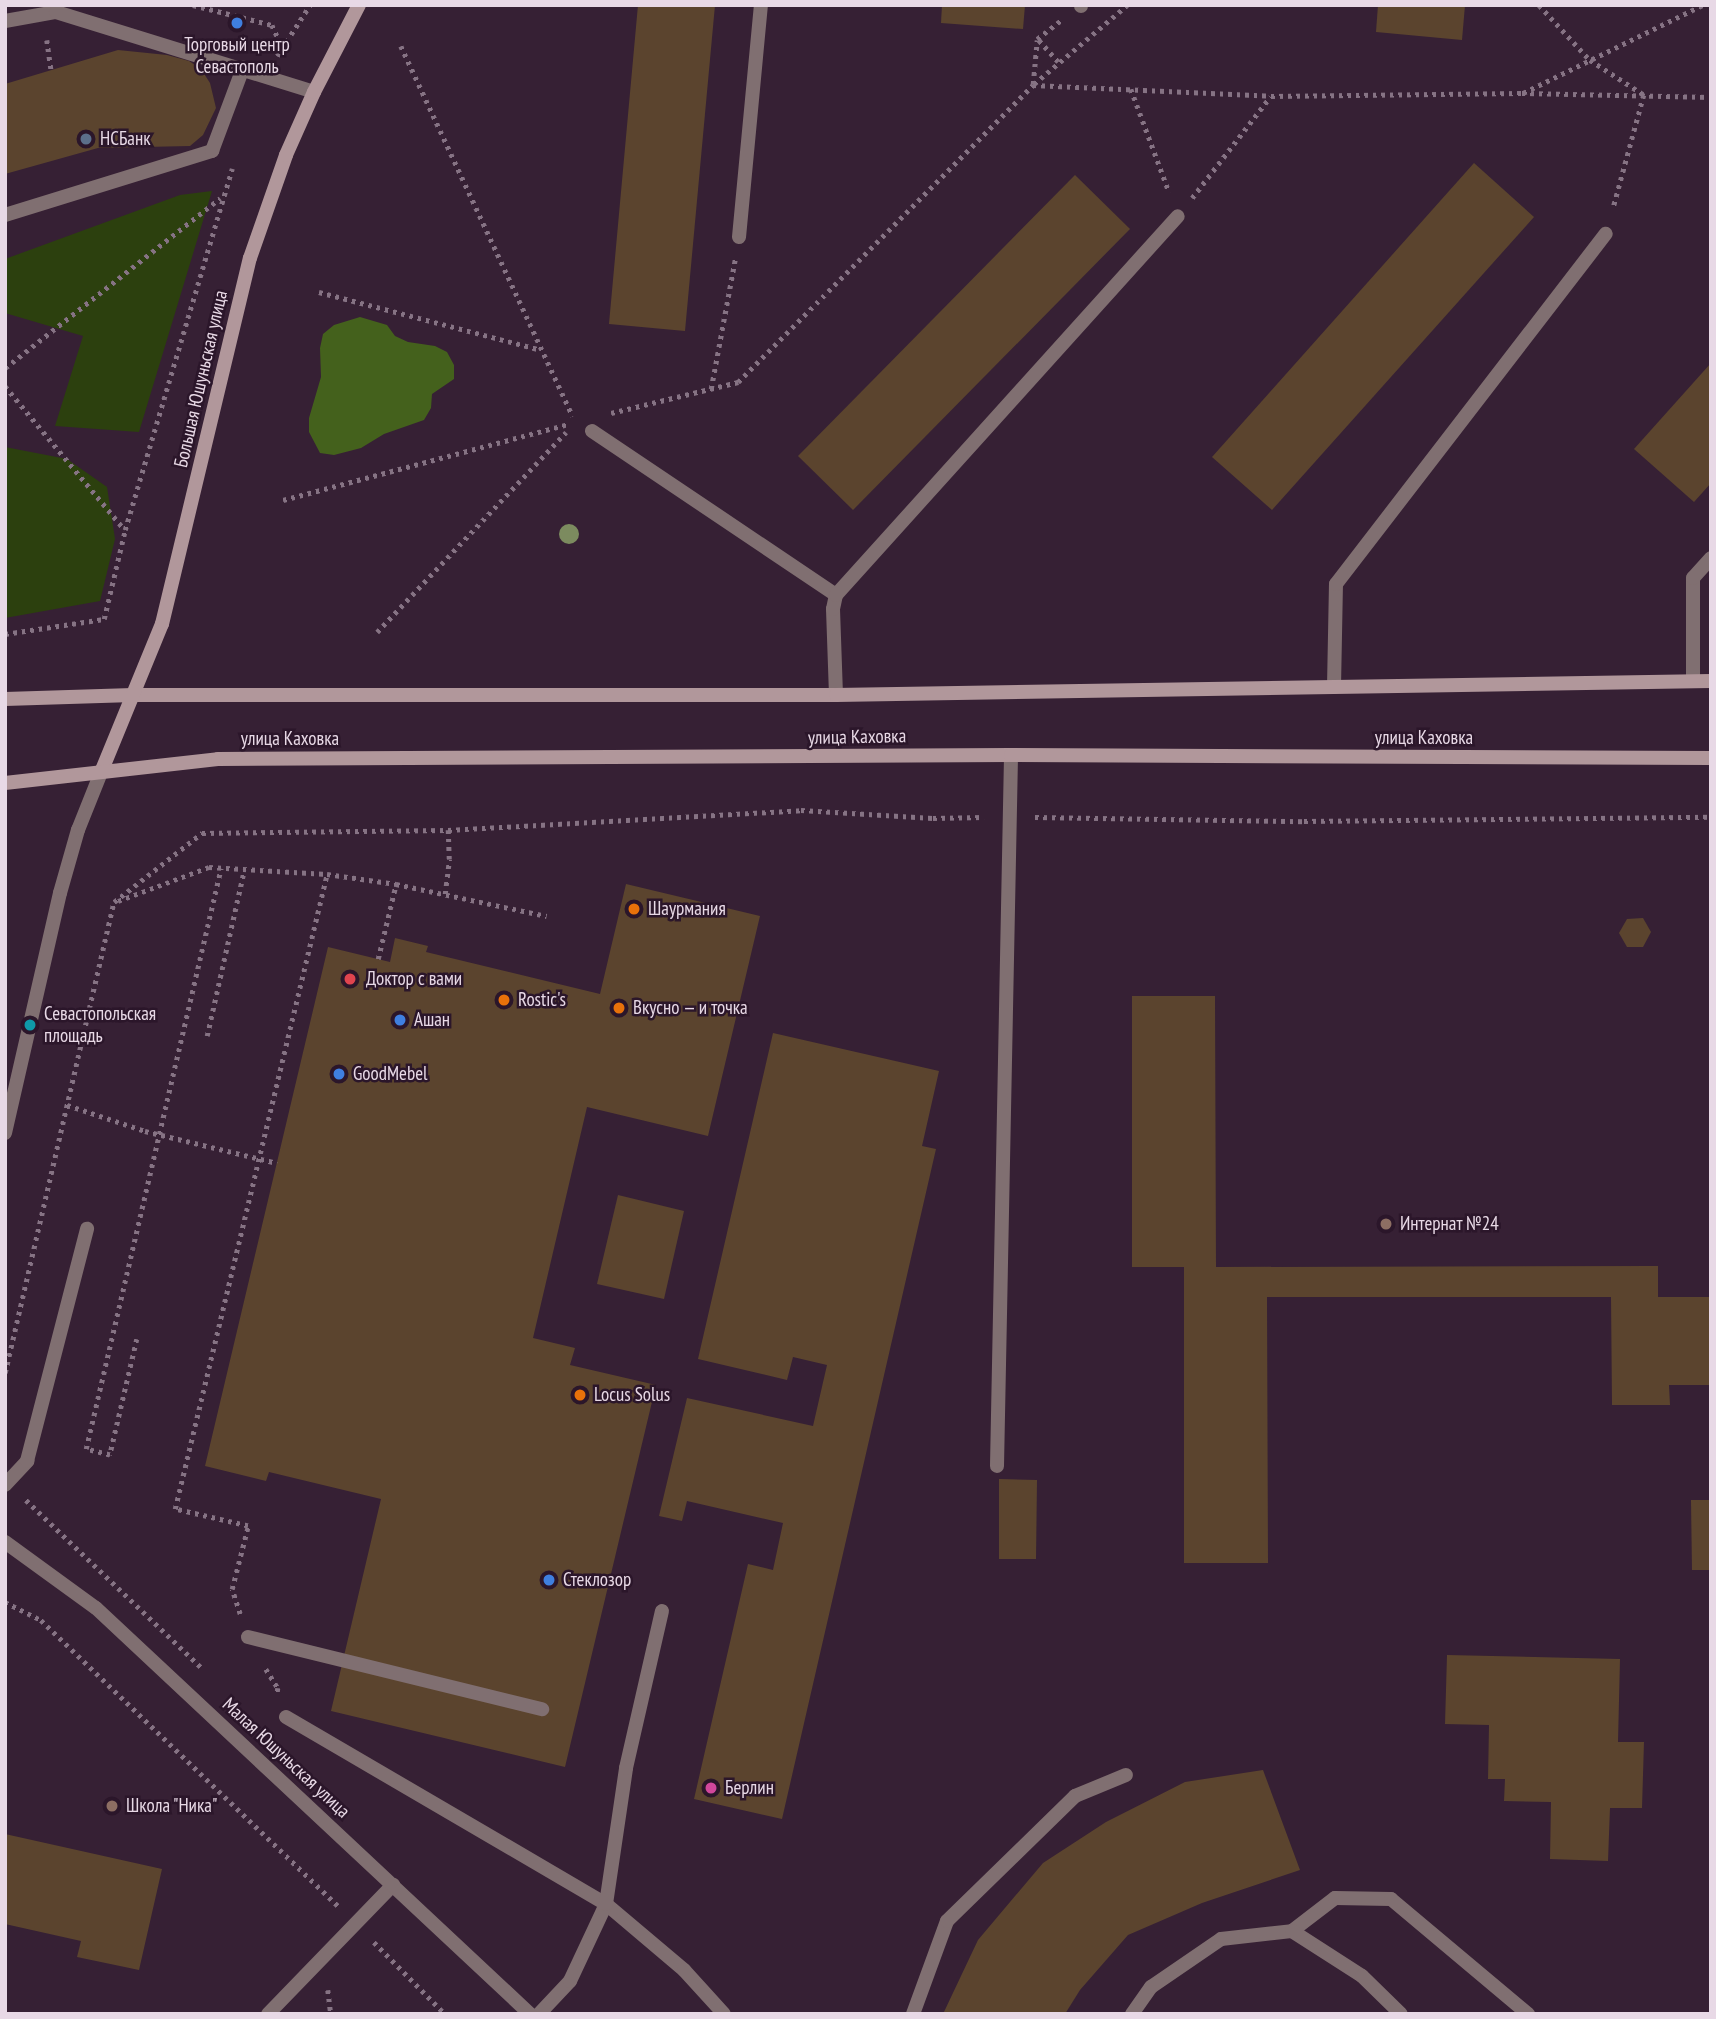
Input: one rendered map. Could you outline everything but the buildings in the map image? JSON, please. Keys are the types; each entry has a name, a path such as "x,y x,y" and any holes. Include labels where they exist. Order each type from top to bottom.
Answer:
{"main road":[{"name":"Большая Юшуньская улица","path":"103,771 162,624 250,258 286,155 314,92 359,5"},
{"path":"5,699 134,695 836,695 1711,681"},
{"name":"улица Каховка","path":"5,783 218,759 1012,755 1711,758"}],"street":[{"path":"739,237 761,5"},
{"path":"5,21 56,12 267,75 314,92"},
{"path":"5,215 212,151 243,68"},
{"path":"836,695 833,609 836,595 1178,216"},
{"path":"1334,687 1336,583 1606,234"},
{"path":"592,431 836,595"},
{"path":"1693,681 1693,578 1711,558"},
{"path":"997,1466 1012,755"},
{"path":"5,1133 60,893 78,830 103,771"},
{"path":"5,1485 27,1461 87,1229"},
{"name":"Малая Юшуньская улица","path":"5,1542 96,1608 530,2014"},
{"path":"539,2014 570,1980 606,1904 626,1769 662,1611"},
{"path":"248,1637 542,1709"},
{"path":"286,1717 606,1904 684,1970 724,2014"},
{"path":"913,2014 947,1921 1075,1796 1126,1775"},
{"path":"268,2014 393,1885"},
{"path":"1132,2014 1151,1987 1221,1939 1292,1931 1335,1898 1391,1899 1528,2014"},
{"path":"1292,1931 1362,1976 1401,2014"}],"path":[{"path":"193,5 272,25 282,46"},
{"path":"267,75 282,46 310,5"},
{"path":"1033,85 1037,39 1081,5"},
{"path":"603,415 738,382 1033,85 1127,5"},
{"path":"1539,5 1590,60 1644,96"},
{"path":"1522,93 1703,5"},
{"path":"1037,39 1058,62"},
{"path":"401,46 576,422"},
{"path":"1033,85 1271,96 1522,93 1711,97"},
{"path":"1131,89 1178,216"},
{"path":"1178,216 1271,96"},
{"path":"1606,234 1644,96"},
{"path":"5,634 104,619 125,530 221,197 235,161"},
{"path":"5,368 221,197"},
{"path":"710,389 739,237"},
{"path":"319,292 542,350"},
{"path":"5,386 125,530"},
{"path":"283,499 576,422"},
{"path":"377,632 576,422"},
{"path":"5,1373 114,902 202,833 448,830 801,810 933,818 1304,821 1711,817"},
{"path":"444,894 449,859 448,830"},
{"path":"114,902 209,867 327,874 396,884 547,916"},
{"path":"137,1339 110,1455 86,1449 157,1133 221,868"},
{"path":"207,1036 244,870"},
{"path":"232,1589 248,1526 175,1509 327,874"},
{"path":"378,959 396,884"},
{"path":"67,1105 157,1133 277,1163"},
{"path":"5,1602 41,1620 357,1925 444,2014"}],"green space":[{"path":"212,191 139,432 55,426 83,336 5,313 5,259 180,195"},
{"path":"360,317 387,325 395,336 408,342 435,346 447,352 454,365 454,379 432,394 431,408 424,420 384,434 361,448 334,455 320,453 309,432 309,418 321,377 320,348 323,334 334,325"},
{"path":"5,447 67,459 107,487 115,539 100,601 5,618"}],"place":[{"name":"Торговый центр Севастополь","path":"237,23"},
{"name":"НСБанк","path":"86,139"},
{"name":"Шаурмания","path":"634,909"},
{"name":"Доктор с вами","path":"350,979"},
{"name":"Rostic's","path":"504,1000"},
{"name":"Вкусно — и точка","path":"619,1008"},
{"name":"Ашан","path":"400,1020"},
{"name":"Севастопольская площадь","path":"30,1025"},
{"name":"GoodMebel","path":"339,1074"},
{"name":"Интернат №24","path":"1386,1224"},
{"name":"Locus Solus","path":"580,1395"},
{"name":"Стеклозор","path":"549,1580"},
{"name":"Берлин","path":"711,1788"},
{"name":"Школа \"Ника\"","path":"112,1806"}]}
